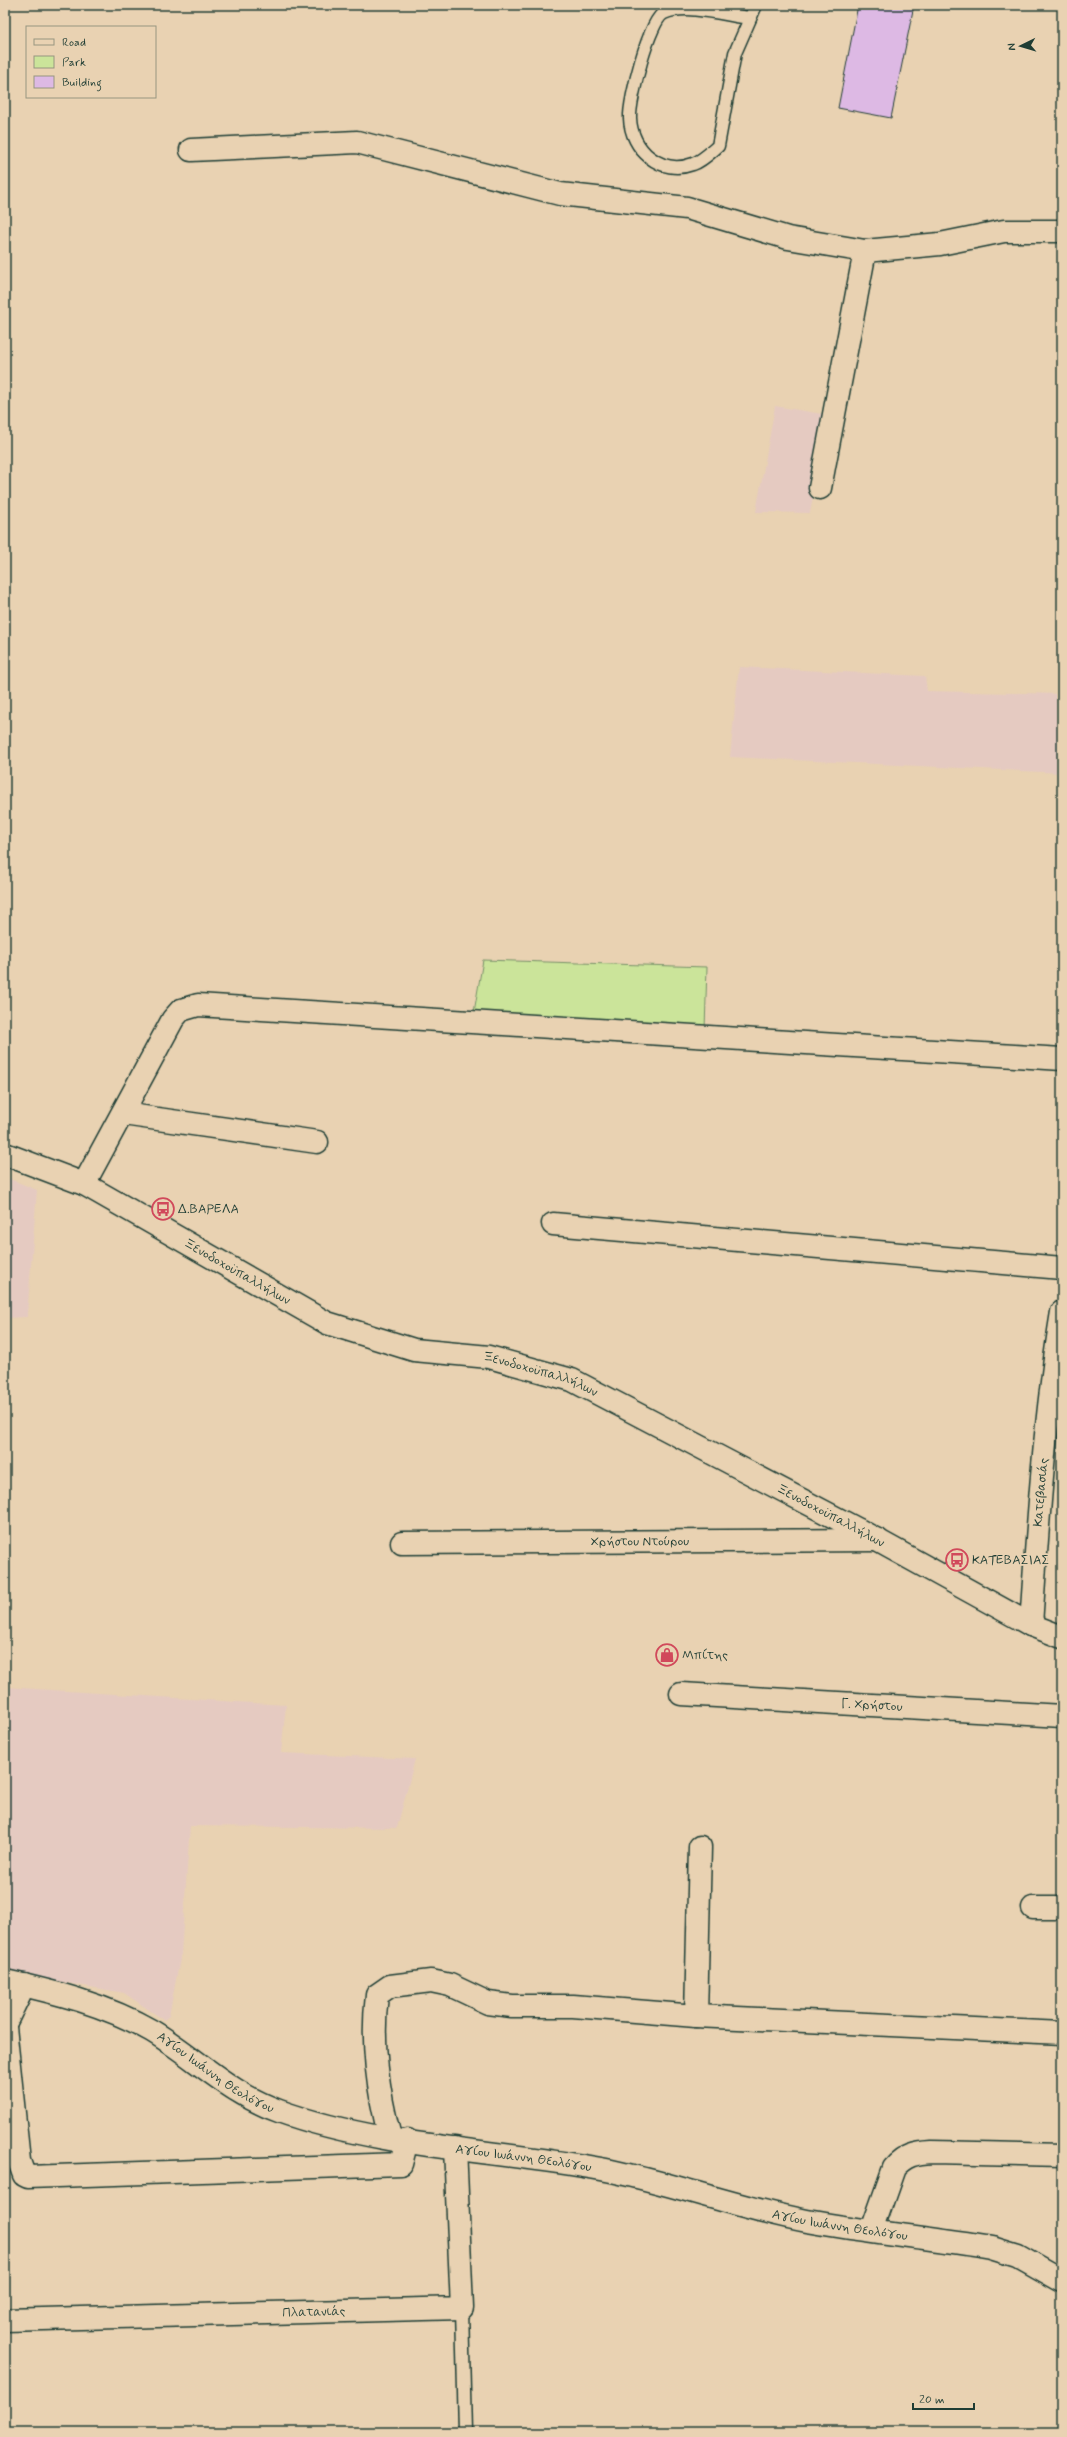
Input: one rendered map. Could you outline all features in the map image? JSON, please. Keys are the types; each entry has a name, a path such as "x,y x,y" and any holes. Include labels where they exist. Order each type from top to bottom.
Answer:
{"street":[{"path":"190,150 357,142 560,194 687,208 788,238 865,251 940,244 1004,231 1062,231"},
{"path":"820,488 865,251"},
{"path":"84,1184 173,1019 181,1010 198,1005 1062,1059"},
{"path":"123,1114 317,1142"},
{"name":"Ξενοδοχοϋπαλλήλων","path":"5,1154 84,1184 327,1322 414,1350 489,1357 572,1380 878,1540 1031,1624 1062,1637"},
{"path":"553,1224 1062,1268"},
{"name":"Κατεβασιάς","path":"1031,1624 1040,1502 1055,1356 1062,1312"},
{"name":"Χρήστου Ντούρου","path":"402,1543 878,1540"},
{"name":"Γ. Χρήστου","path":"681,1694 1062,1716"},
{"path":"696,2016 700,1847"},
{"path":"1033,1908 1062,1908"},
{"path":"14,1983 5,2025 19,2161 24,2175 28,2177 400,2164 398,2139 383,2111 378,2074 375,2014 377,1995 390,1986 431,1981 450,1985 488,2003 573,2006 696,2016 1062,2032"},
{"name":"Αγίου Ιωάννη Θεολόγου","path":"14,1983 104,2008 129,2018 187,2054 237,2092 260,2104 306,2120 398,2139 602,2169 806,2221 992,2248 1018,2256 1062,2281"},
{"path":"455,2148 462,2308"},
{"path":"872,2230 894,2168 900,2160 913,2154 932,2152 1062,2155"},
{"name":"Πλατανιάς","path":"5,2320 462,2308"}],"lane":[{"path":"749,18 709,12 673,10 663,14 656,22 646,49 630,118 635,140 643,153 656,162 676,167 694,164 718,146 735,53 749,18 756,5"},
{"path":"462,2308 465,2432"}],"shaded area":[{"path":"775,406 828,415 810,513 756,512"},
{"path":"739,667 925,676 927,691 1062,694 1062,773 730,757"},
{"path":"5,1177 37,1190 27,1317 5,1318"},
{"path":"5,1687 286,1705 281,1753 415,1759 397,1828 190,1826 181,1954 169,2016 164,2020 124,1993 5,1972"}],"green space":[{"path":"483,960 707,967 705,1029 473,1018"}],"building":[{"path":"858,5 914,5 891,118 838,108"}],"place":[{"name":"Δ.ΒΑΡΕΛΑ","path":"163,1209"},
{"name":"ΚΑΤΕΒΑΣΙΑΣ","path":"957,1560"},
{"name":"Μπίτης","path":"667,1655"}]}
